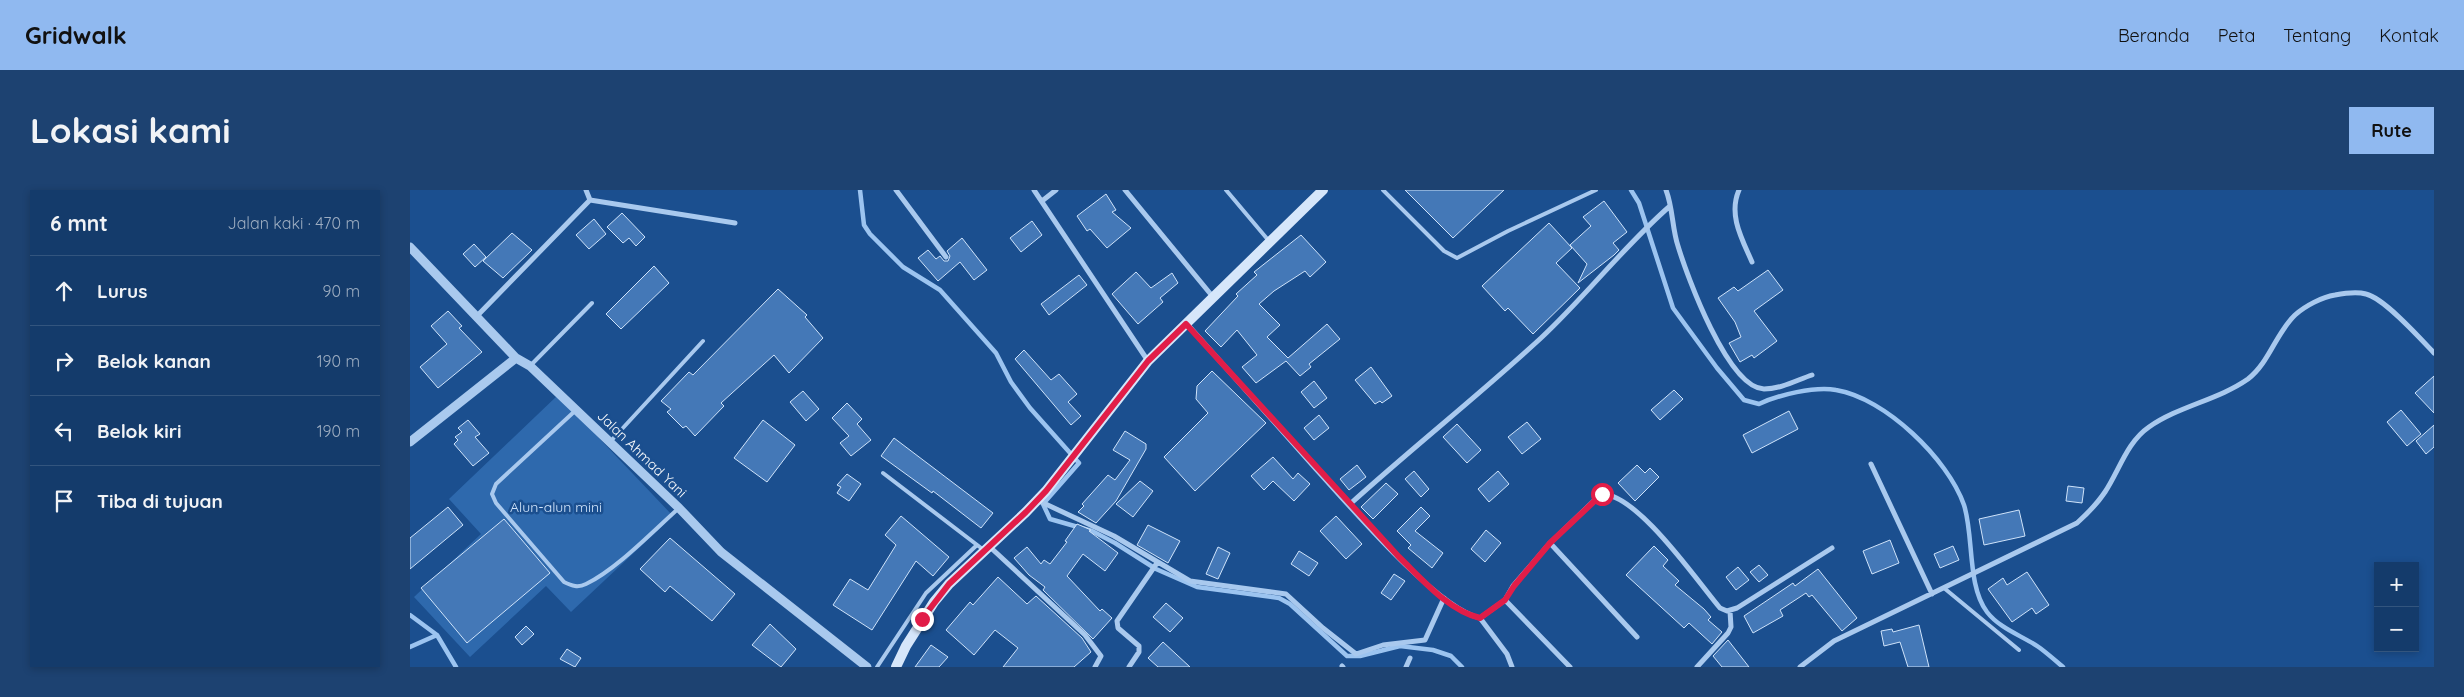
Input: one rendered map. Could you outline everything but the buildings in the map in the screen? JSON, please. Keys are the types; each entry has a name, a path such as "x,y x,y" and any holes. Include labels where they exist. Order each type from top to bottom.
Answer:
{"main road":[{"path":"896,667 906,646 934,602 984,547 1042,502 1069,462 1148,361 1323,190"}],"street":[{"path":"586,190 590,200"},
{"path":"896,190 946,257"},
{"path":"1034,190 1148,361"},
{"path":"1042,201 1056,190"},
{"path":"1125,190 1212,297"},
{"path":"1666,190 1677,245 1694,293 1711,330 1743,377 1753,385 1764,389 1782,386 1812,375"},
{"path":"1739,190 1734,200 1734,212 1738,231 1752,262"},
{"path":"590,200 735,224"},
{"path":"476,318 590,200"},
{"path":"1349,505 1542,337 1597,281 1640,232 1670,206"},
{"name":"Jalan Ahmad Yani","path":"410,247 516,358 530,366 679,508 721,552 867,667"},
{"path":"1800,667 1834,641 2077,523 2098,502 2132,443 2149,427 2188,406 2229,390 2249,378 2295,315 2318,300 2352,292 2366,294 2384,305 2434,353"},
{"path":"1186,324 1349,505 1399,557 1444,598 1472,616 1480,618 1507,654 1512,667"},
{"path":"410,442 516,358"},
{"path":"1871,464 1932,594"},
{"path":"1480,618 1505,600 1514,586 1550,543 1597,496 1602,494 1615,496 1654,528 1720,608 1730,611 1832,548"},
{"path":"1042,502 1114,536 1155,566 1190,582 1286,594 1323,628 1356,654 1384,645 1425,640 1444,598"},
{"path":"1550,543 1637,637"},
{"path":"984,547 1085,635 1101,656 1095,667"},
{"path":"1133,666 1139,652 1139,646 1118,628 1117,621 1155,566"},
{"path":"1505,600 1570,667"},
{"path":"1697,667 1728,633 1730,611"},
{"path":"1406,667 1410,658"}],"lane":[{"path":"1226,190 1269,241"},
{"path":"1383,190 1444,251 1457,258 1508,230 1596,190"},
{"path":"530,366 592,303"},
{"path":"609,443 703,341"},
{"path":"576,410 496,484 492,494 496,503 564,582 573,586 585,584 632,550 679,508"},
{"path":"877,667 926,593 984,547 883,473"},
{"path":"1944,588 2018,650"}],"green space":[{"name":"Alun-alun mini","path":"558,395 673,516 571,612 546,586 470,657 414,597 481,534 449,499"}],"waterway":[{"path":"860,190 864,225 870,234 903,267 940,290 996,353 1011,382 1030,408 1079,463 1043,504 1050,519 1092,531 1156,569 1197,587 1279,598 1290,604 1347,656 1360,656 1400,646 1433,650 1451,656 1462,667"},
{"path":"1631,190 1639,203 1673,308 1717,368 1744,400 1759,404 1776,397 1797,392 1818,389 1836,390 1855,395 1874,405 1912,433 1944,469 1956,487 1964,505 1976,589 1987,612 1998,623 2040,648 2063,667"},
{"path":"410,615 437,635"},
{"path":"410,647 437,635 456,667"}],"route":[{"path":"922,619 949,584 1046,491 1148,361 1186,324 1349,505 1399,557 1437,593 1472,616 1480,618 1489,614 1505,600 1514,586 1550,543 1597,496 1602,494"}]}
